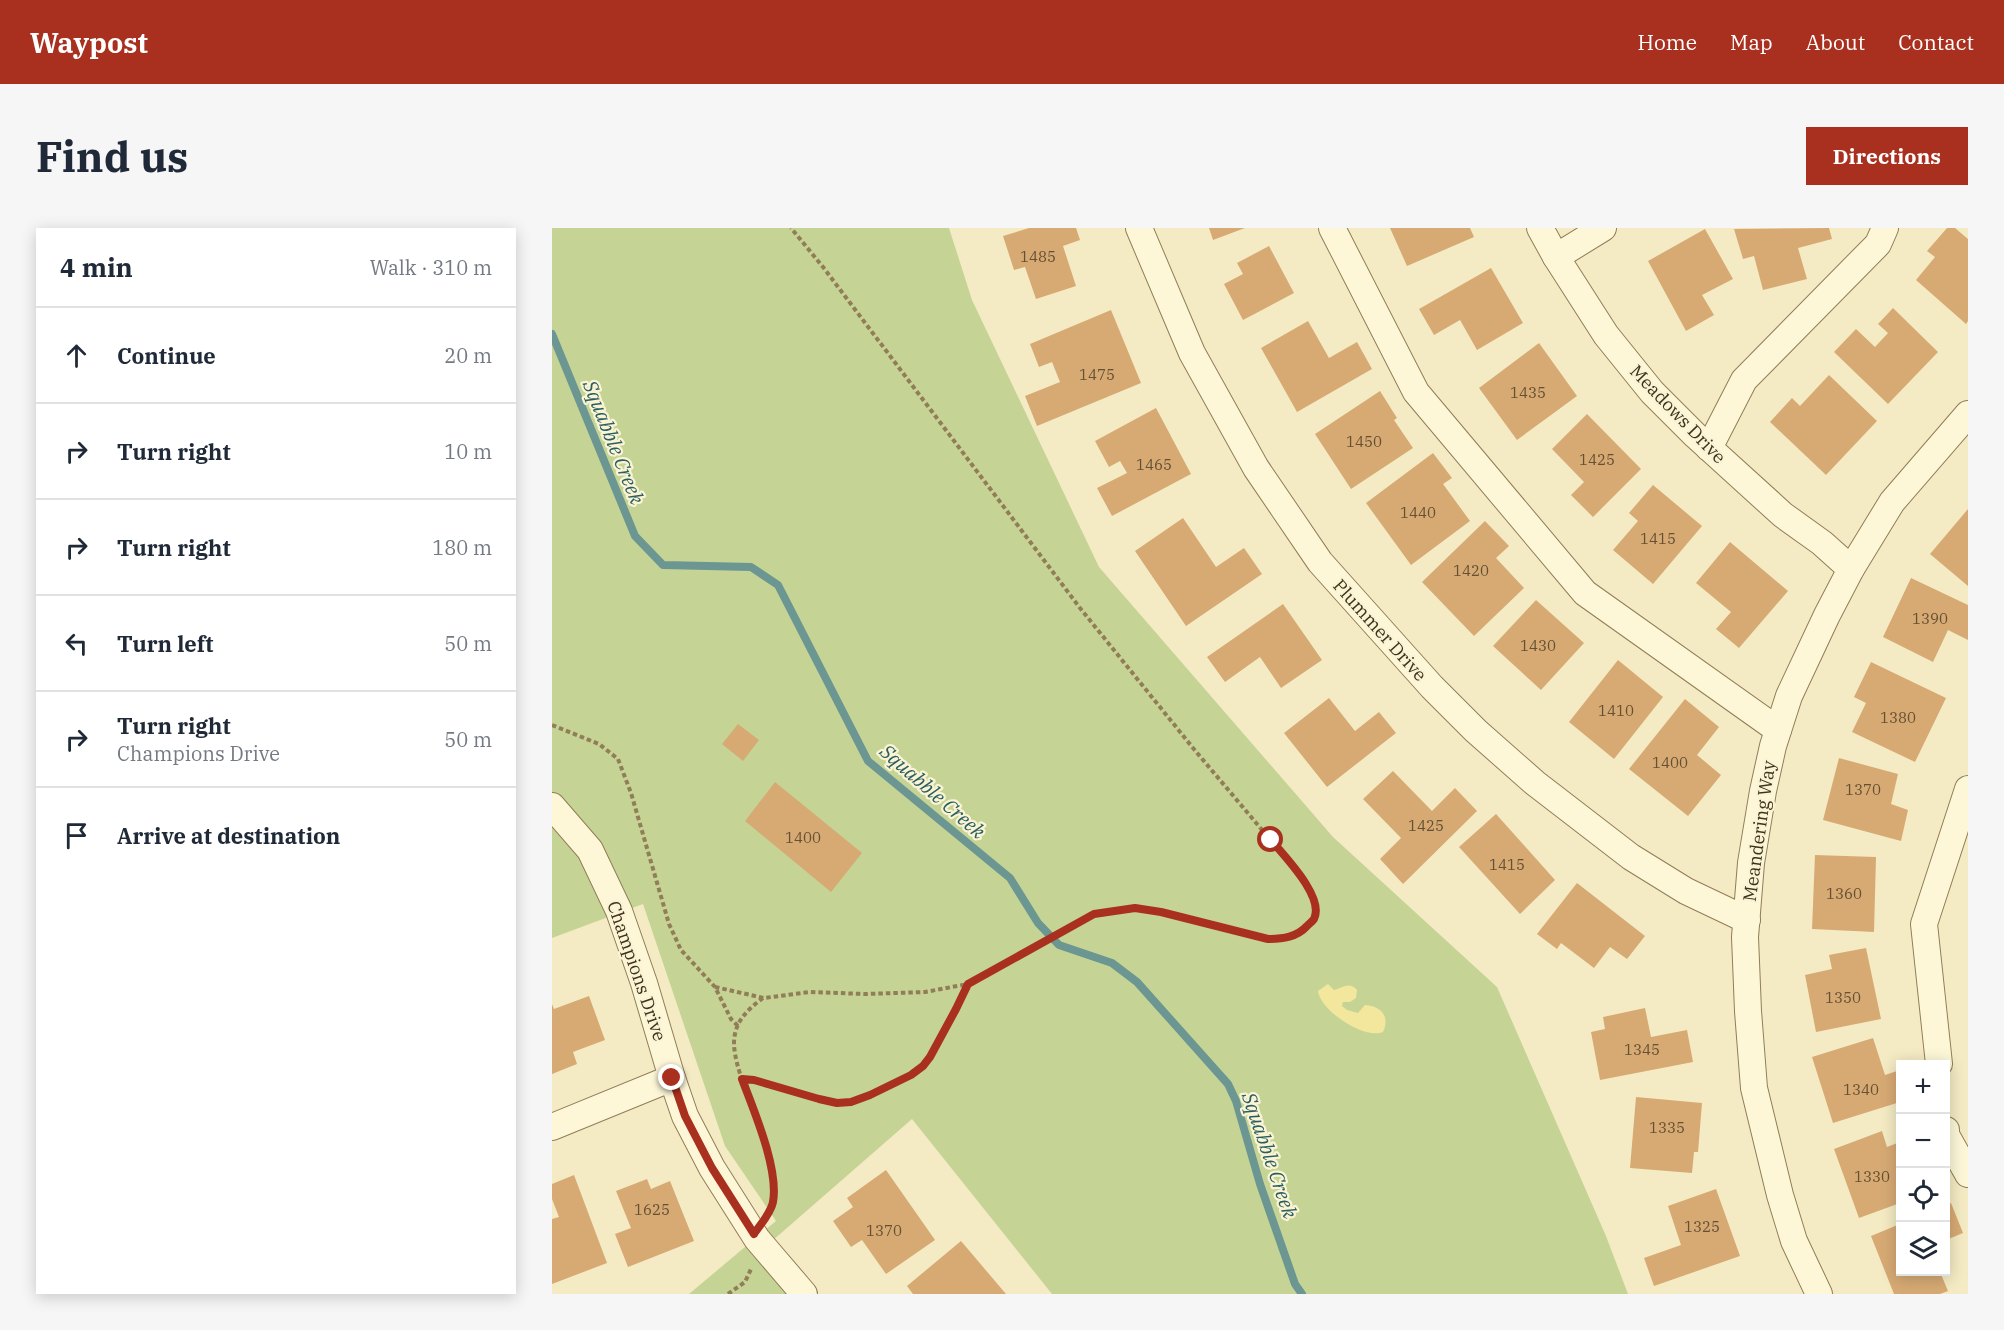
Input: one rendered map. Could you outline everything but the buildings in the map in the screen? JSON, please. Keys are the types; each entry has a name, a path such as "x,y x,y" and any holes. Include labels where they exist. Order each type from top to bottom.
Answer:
{"street":[{"name":"Plummer Drive","path":"1139,228 1192,353 1256,468 1320,562 1432,687 1476,731 1535,783 1630,857 1686,891 1747,920"},
{"path":"1332,228 1416,392 1585,593 1778,730"},
{"name":"Meadows Drive","path":"1540,228 1606,335 1652,392 1709,448 1783,515 1822,543 1851,569"},
{"path":"1556,257 1603,228"},
{"path":"1709,448 1744,380 1878,244 1885,228"},
{"name":"Meandering Way","path":"1820,1294 1794,1241 1780,1195 1754,1088 1745,937 1752,863 1763,790 1789,696 1851,569 1892,502 1968,414"},
{"path":"1938,1060 1924,924 1968,789"},
{"name":"Champions Drive","path":"552,806 590,850 619,911 685,1116 712,1168 754,1234 804,1294"},
{"path":"552,1127 672,1078"},
{"path":"1950,1142 1968,1174"}],"path":[{"path":"715,987 763,998 810,992 865,994 925,992 968,984 1094,914 1135,908 1161,912 1268,939 1281,939 1304,929 1314,919 1316,906 1305,881 1080,608 823,267 791,228"},
{"path":"552,725 599,744 618,759 631,793 669,924 681,950 715,987 731,1019 738,1026"},
{"path":"742,1079 754,1080 837,1103 851,1102 870,1095 911,1075 923,1066 930,1057 968,984"},
{"path":"754,1234 773,1205 774,1188 768,1153 742,1079 734,1035 750,1007 763,998"}],"green space":[{"path":"552,228 949,228 972,300 1099,567 1333,837 1497,987 1606,1236 1628,1294 1052,1294 912,1119 756,1255 791,1294 689,1294 776,1221 725,1146 643,904 552,938"}],"sand":[{"path":"1328,984 1334,990 1346,986 1354,987 1357,990 1356,998 1350,1002 1343,1002 1342,1006 1358,1013 1365,1005 1380,1010 1386,1022 1383,1032 1365,1032 1344,1022 1334,1014 1326,1007 1318,991"}],"waterway":[{"name":"Squabble Creek","path":"552,334 635,536 663,565 751,567 778,585 868,761 1010,878 1038,923 1059,945 1112,963 1137,982 1228,1084 1236,1101 1260,1184 1295,1284 1302,1294"}],"route":[{"path":"672,1078 685,1116 712,1168 754,1234 773,1205 774,1188 768,1153 742,1079 771,1084 837,1103 851,1102 870,1095 911,1075 923,1066 930,1057 968,984 1094,914 1135,908 1161,912 1268,939 1292,936 1314,919 1316,906 1305,881 1271,840"}]}
